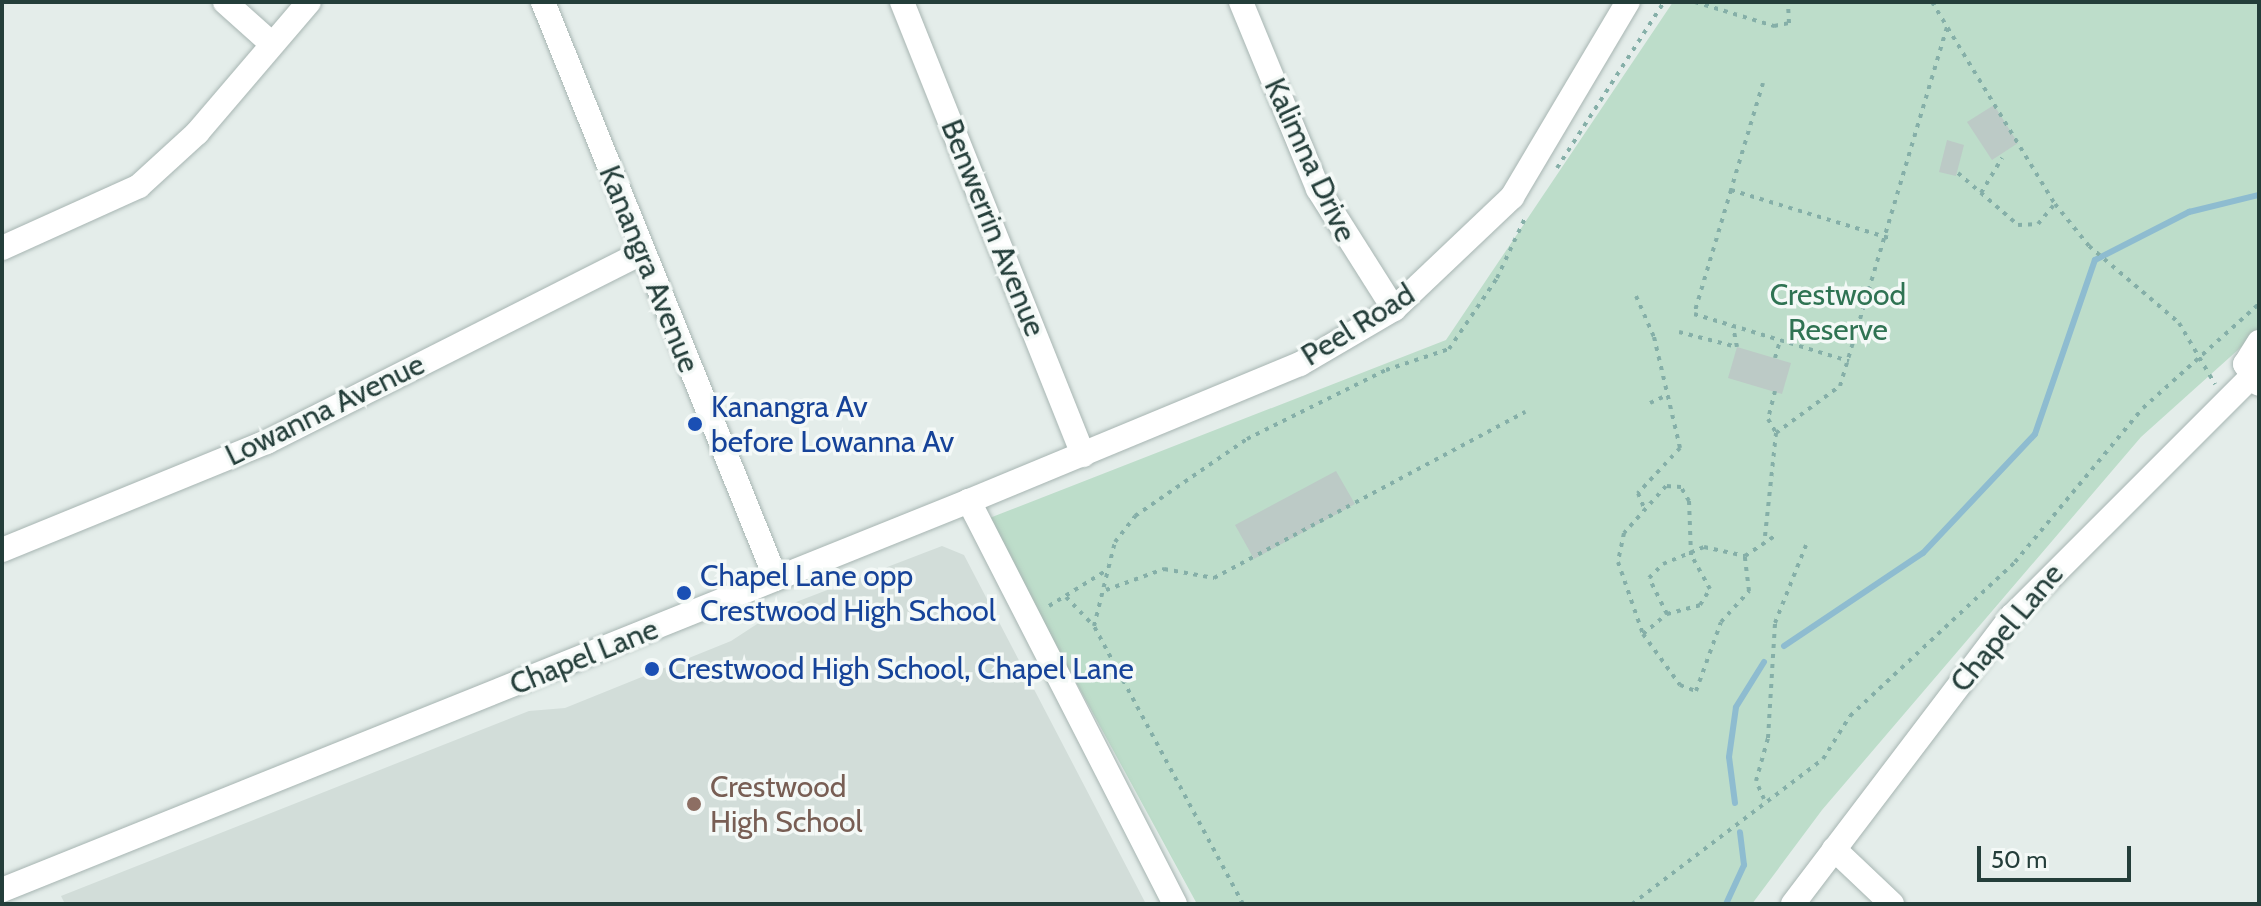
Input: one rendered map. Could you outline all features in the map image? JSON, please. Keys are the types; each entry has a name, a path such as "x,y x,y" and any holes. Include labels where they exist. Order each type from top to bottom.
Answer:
{"street":[{"path":"225,2 272,44"},
{"path":"2,248 139,186 180,151 309,2"},
{"name":"Kanangra Avenue","path":"543,2 641,253 776,579"},
{"name":"Benwerrin Avenue","path":"902,2 1083,455"},
{"name":"Kalimna Drive","path":"1241,2 1318,189 1394,309"},
{"name":"Peel Road","path":"969,501 1300,364 1394,309 1512,197 1628,2"},
{"name":"Lowanna Avenue","path":"2,550 267,442 641,253"},
{"path":"2255,381 2245,357 2259,342"},
{"name":"Chapel Lane","path":"1793,904 2012,616 2229,399 2255,381"},
{"path":"969,501 1175,904"},
{"name":"Chapel Lane","path":"2,890 969,501"},
{"path":"1834,849 1892,904"}],"path":[{"path":"1555,171 1664,2"},
{"path":"1695,2 1774,26 1789,23 1788,2"},
{"path":"1932,2 2055,204 2091,247 2206,357 2212,381 2229,399"},
{"path":"1776,433 1840,386 1889,238 1947,27"},
{"path":"1763,83 1694,314 1849,361"},
{"path":"1981,193 2002,158"},
{"path":"1958,173 2018,225 2038,224 2055,204"},
{"path":"1731,190 1889,238"},
{"path":"1094,626 1115,542 1135,516 1216,458 1386,370 1449,349 1497,278 1529,208"},
{"path":"1636,296 1654,337 1663,397 1680,448 1638,493 1644,508"},
{"path":"1632,904 1764,799 1823,759 1850,716 2015,562 2143,408 2206,357 2259,304"},
{"path":"1679,332 1737,347 1733,326"},
{"path":"1775,358 1780,340"},
{"path":"1765,536 1776,433 1768,419 1775,391"},
{"path":"1650,403 1663,397"},
{"path":"1105,590 1164,569 1214,578 1525,412"},
{"path":"1643,634 1667,614 1700,605 1710,589 1691,555 1689,501 1681,487 1666,486 1624,533 1618,562 1643,634 1680,685 1696,691 1721,622 1749,591 1745,556"},
{"path":"1745,556 1776,535"},
{"path":"1764,799 1756,781 1768,738 1775,623 1806,545"},
{"path":"1667,614 1649,578 1691,555 1726,547 1745,556"},
{"path":"1042,613 1107,570"},
{"path":"1066,597 1094,626 1243,904"}],"shaded area":[{"name":"Crestwood High School","path":"942,546 964,555 1146,904 65,904 61,896 529,711 565,708 731,641 783,607"}],"green space":[{"name":"Crestwood Reserve","path":"1673,2 2259,2 2259,331 2141,437 1822,810 1752,904 1197,904 987,519 1446,340"}],"building":[{"path":"1994,105 2018,143 1992,160 1967,122"},
{"path":"1947,140 1964,145 1956,176 1939,172"},
{"path":"1737,347 1791,363 1782,394 1728,378"},
{"path":"1336,471 1355,504 1254,559 1235,525"}],"waterway":[{"path":"1784,646 1923,553 2035,434 2095,260 2189,212 2259,195"},
{"path":"1735,803 1729,757 1736,707 1764,662"},
{"path":"1726,904 1744,865 1740,832"}],"place":[{"name":"Kanangra Av before Lowanna Av","path":"695,424"},
{"name":"Chapel Lane opp Crestwood High School","path":"684,593"},
{"name":"Crestwood High School, Chapel Lane","path":"652,669"},
{"name":"Crestwood High School","path":"694,804"}]}
